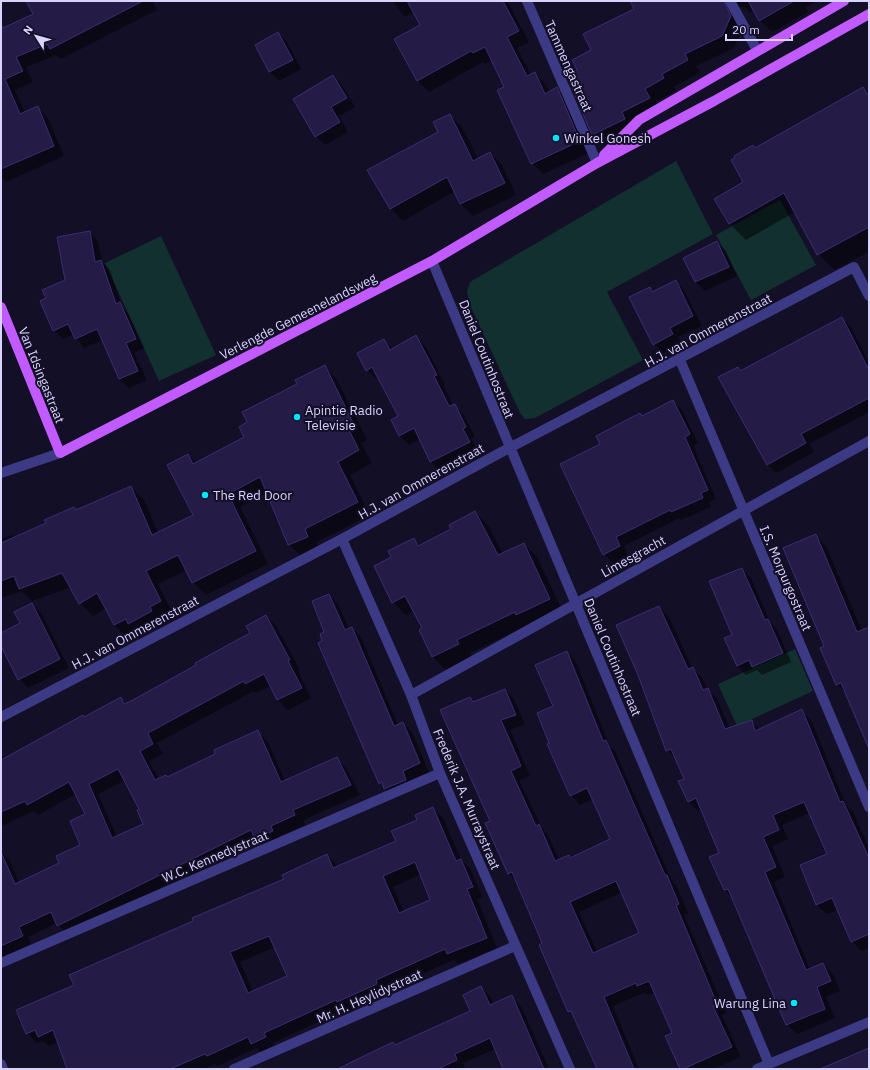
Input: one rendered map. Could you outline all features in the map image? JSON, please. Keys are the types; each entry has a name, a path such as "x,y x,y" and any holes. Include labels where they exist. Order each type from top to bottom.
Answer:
{"main road":[{"name":"Verlengde Gemeenelandsweg","path":"597,162 639,120 844,1"},
{"name":"Verlengde Gemeenelandsweg","path":"60,453 432,261 597,162 714,101 869,14"},
{"name":"Van Idsingastraat","path":"1,307 60,453"}],"street":[{"name":"Tammengastraat","path":"526,1 597,162"},
{"path":"730,1 758,50"},
{"name":"Daniel Coutinhostraat","path":"432,261 509,448 576,603 769,1064"},
{"name":"H.J. van Ommerenstraat","path":"1,717 342,539 509,448 680,360 854,267 869,296"},
{"name":"I.S. Morpurgostraat","path":"680,360 869,807"},
{"name":"Limesgracht","path":"411,695 869,441"},
{"name":"Verlengde Gemeenelandsweg","path":"1,473 60,453"},
{"name":"Frederik J.A. Murraystraat","path":"342,539 411,695 440,773 570,1069"},
{"name":"W.C. Kennedystraat","path":"1,963 440,773"},
{"name":"Mr. H. Heylidystraat","path":"234,1069 515,946"},
{"path":"757,1069 869,1022"},
{"path":"1,1064 3,1069"}],"green space":[{"path":"676,161 713,234 607,292 643,360 535,418 525,419 520,413 469,303 467,291 470,282"},
{"path":"780,200 816,265 751,300 716,235"},
{"path":"161,236 216,355 159,381 105,263"},
{"path":"795,649 813,691 737,726 718,684"}],"building":[{"path":"26,1 143,1 50,49 47,44 16,57 23,71 5,79 20,114 38,106 54,146 1,169 1,24 3,28 33,14"},
{"path":"407,1 503,1 519,31 507,37 527,76 535,72 545,94 557,87 580,141 531,164 497,90 504,87 485,47 473,53 471,51 417,81 394,39 420,25"},
{"path":"630,1 724,1 731,16 722,36 685,54 688,60 662,74 664,78 645,89 650,98 622,112 625,119 592,135 569,81 575,77 572,72 577,70 572,60 591,50 583,34 634,9"},
{"path":"748,1 794,1 759,21"},
{"path":"278,32 293,60 269,72 255,45"},
{"path":"333,75 347,98 331,107 340,122 315,137 293,99"},
{"path":"863,87 869,97 869,227 817,255 784,193 729,224 714,199 743,182 731,160 735,158 734,156 753,145 755,148"},
{"path":"450,114 473,161 490,152 505,183 460,204 447,177 390,209 367,170 438,132 433,122"},
{"path":"90,231 95,262 101,260 116,304 120,302 136,339 126,343 138,371 119,379 97,329 75,339 68,324 53,331 40,301 46,298 42,290 65,280 57,237"},
{"path":"717,241 729,267 695,282 683,258"},
{"path":"676,280 693,316 670,328 673,334 653,345 629,297 650,287 652,292"},
{"path":"842,317 869,370 869,398 801,434 806,443 767,465 718,377 738,367 740,371"},
{"path":"416,335 437,375 434,376 449,406 455,404 466,427 463,429 470,442 430,462 414,428 399,436 391,420 398,416 372,367 366,371 357,353 384,339 390,350"},
{"path":"325,365 355,427 349,430 359,450 338,462 358,502 305,529 308,537 288,545 260,477 228,494 256,551 192,583 178,555 146,571 161,601 150,607 152,611 128,624 126,619 114,625 97,593 79,604 62,573 19,589 14,576 1,581 1,543 46,523 44,520 74,507 76,510 131,486 152,535 193,515 167,465 188,454 193,464 244,437 239,427 247,422 242,412 297,384 295,380"},
{"path":"673,400 690,434 685,437 708,490 701,493 703,498 671,512 670,510 616,537 620,546 603,555 560,464 600,444 596,436 640,413 642,416"},
{"path":"475,511 498,555 524,543 550,599 516,615 515,612 457,640 459,644 432,657 419,630 422,628 405,596 392,603 374,566 391,557 388,551 414,538 418,546 451,529 449,525"},
{"path":"816,534 857,632 869,627 869,749 841,683 836,685 820,648 824,646 783,548"},
{"path":"742,568 765,620 768,619 783,653 752,667 749,660 737,666 724,638 732,635 709,581"},
{"path":"329,594 345,630 352,627 394,726 403,722 420,763 403,771 406,780 384,789 382,782 379,784 318,643 322,641 320,634 324,632 312,601"},
{"path":"32,603 60,659 18,680 1,646 1,633 20,623 14,612"},
{"path":"659,606 688,669 693,667 703,690 708,688 725,729 752,720 755,731 802,709 840,802 843,801 869,858 869,934 851,942 832,898 816,905 800,865 827,854 804,802 773,815 779,830 763,837 776,867 765,872 806,970 823,963 831,981 817,987 825,1009 786,1025 728,889 724,890 709,857 719,853 696,798 688,802 678,781 684,779 671,749 666,751 638,675 616,625"},
{"path":"266,615 290,660 288,661 302,688 277,700 264,674 245,684 244,681 148,733 153,744 140,751 155,780 166,775 167,777 215,754 214,750 258,730 281,782 337,757 351,785 293,810 295,815 271,826 273,831 255,839 251,830 57,926 51,912 19,927 23,936 1,946 1,852 15,884 59,863 56,856 80,845 70,821 85,814 69,782 27,805 25,801 1,812 1,760 83,715 84,717 121,697 124,704 131,701 196,665 195,663 250,633 246,626","holes":["118,769 139,809 137,810 143,824 112,838 89,784"]},
{"path":"567,651 603,741 606,740 665,875 667,875 679,904 676,905 717,1004 713,1006 732,1047 683,1069 680,1069 665,1036 672,1033 649,981 637,986 636,983 604,997 634,1069 597,1069 571,1011 568,1012 539,945 542,943 512,872 508,874 485,823 490,821 440,710 470,697 473,702 505,689 516,715 501,720 521,766 511,771 536,826 539,824 555,861 569,855 570,858 610,839 587,788 570,796 547,744 549,743 537,713 553,706 535,665","holes":["616,881 639,933 593,953 570,902"]},
{"path":"433,807 456,861 461,859 473,887 467,889 487,938 447,954 445,949 376,980 377,984 337,1002 336,1000 264,1033 266,1037 251,1044 248,1037 207,1056 205,1054 170,1069 67,1069 53,1030 38,1037 35,1030 26,1034 16,1010 74,985 69,975 193,921 192,918 284,879 282,875 327,854 333,868 396,841 391,831 417,820 415,815","holes":["415,862 430,900 399,913 383,876","269,936 287,976 248,993 230,952"]},
{"path":"481,986 490,1005 512,995 544,1069 503,1069 490,1038 455,1054 457,1060 438,1069 337,1069 393,1042 395,1045 470,1011 463,995"},
{"path":"869,1048 869,1069 820,1069"}],"place":[{"name":"Winkel Gonesh","path":"556,138"},
{"name":"Apintie Radio Televisie","path":"297,417"},
{"name":"The Red Door","path":"205,495"},
{"name":"Warung Lina","path":"794,1003"}]}
